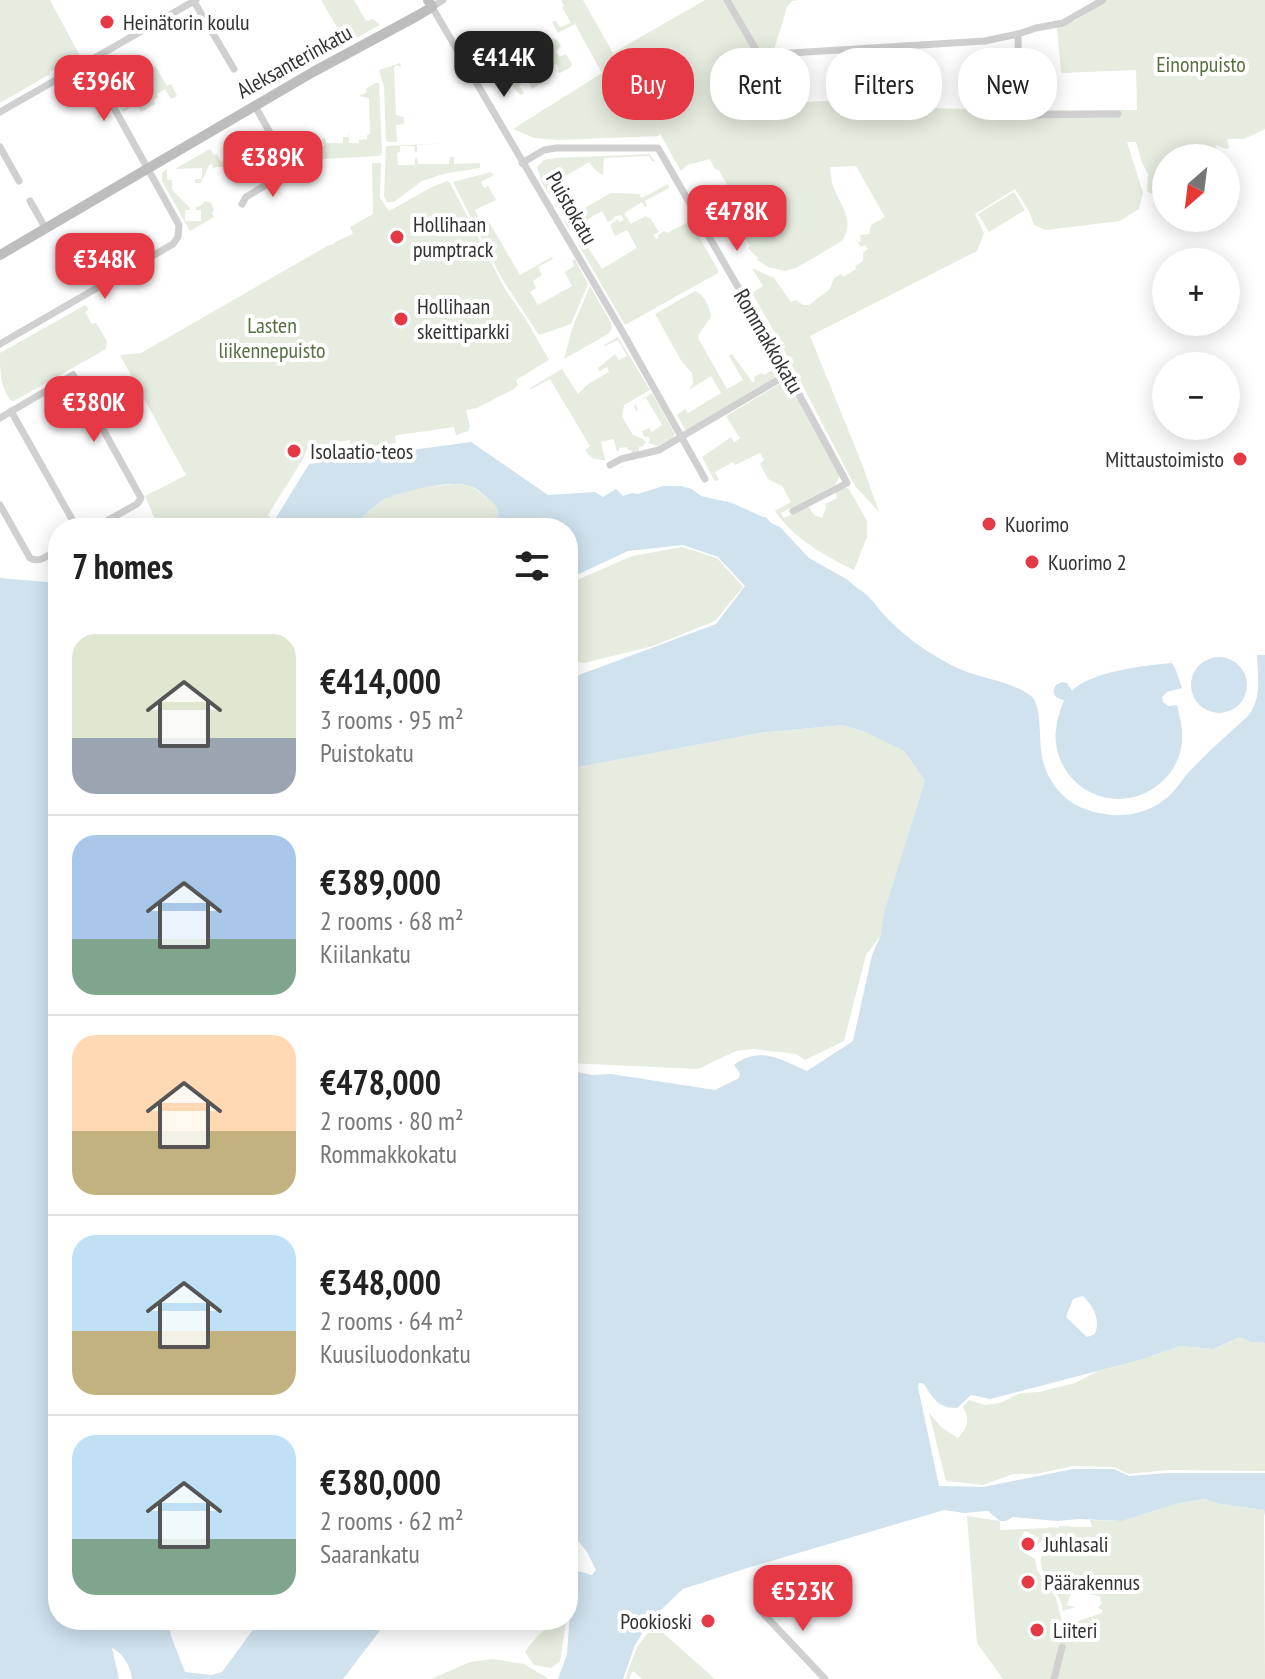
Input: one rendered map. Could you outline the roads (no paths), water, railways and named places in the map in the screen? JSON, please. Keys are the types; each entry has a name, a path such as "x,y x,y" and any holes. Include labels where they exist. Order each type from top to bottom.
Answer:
{"main road":[{"name":"Aleksanterinkatu","path":"0,255 430,3"}],"street":[{"path":"0,112 194,0 234,69"},
{"name":"Aleksanterinkatu","path":"430,3 443,0"},
{"path":"727,0 759,55 985,41 1069,21 1103,0"},
{"name":"Puistokatu","path":"430,3 705,479"},
{"path":"1018,34 1019,115 1118,114"},
{"path":"0,344 173,244 179,234 179,225 88,61"},
{"path":"242,204 246,197 286,173 287,168 255,106"},
{"path":"0,147 19,181"},
{"name":"Rommakkokatu","path":"522,163 544,150 556,148 658,148 847,483 793,511"},
{"path":"30,201 46,229"},
{"path":"0,418 75,371 141,498 137,504 112,518"},
{"path":"610,465 621,459 659,450 788,374"},
{"path":"11,411 71,518"},
{"path":"0,505 30,558 39,560 48,555"},
{"path":"759,1609 825,1679"},
{"path":"1054,1679 1062,1647"}],"water":[{"path":"471,442 548,495 595,492 603,497 616,489 623,496 663,486 681,486 701,496 732,503 766,517 780,527 809,558 848,580 867,595 895,626 942,660 1031,696 1039,716 1042,754 1049,777 1070,801 1107,815 1141,812 1171,794 1187,774 1248,716 1257,695 1257,655 1265,655 1265,1343 1240,1337 1213,1349 1180,1346 1140,1360 990,1399 971,1395 957,1408 940,1404 923,1383 919,1383 918,1387 939,1486 983,1487 1073,1469 1114,1469 1129,1476 1265,1473 1265,1517 1264,1510 1205,1499 1176,1504 1122,1521 1013,1517 1000,1521 988,1511 964,1513 944,1510 683,1589 651,1619 635,1645 623,1679 558,1679 567,1654 569,1630 578,1630 578,1571 592,1575 596,1570 578,1541 578,1072 715,1090 739,1078 740,1073 734,1065 744,1059 771,1056 807,1071 853,1041 872,955 881,935 884,913 925,781 904,751 843,725 760,733 578,767 578,675 716,624 745,586 718,557 683,545 628,551 578,574 578,518 498,518 494,504 475,488 461,484 427,487 384,499 360,518 276,518 309,464","holes":["1083,1296 1095,1313 1095,1334 1087,1337 1066,1317 1073,1299"]},
{"path":"0,578 48,582 48,1630 170,1630 185,1672 211,1675 222,1672 253,1630 380,1630 343,1679 132,1679 126,1661 112,1648 119,1679 0,1679"},
{"path":"1219,657 1239,665 1247,685 1239,705 1219,713 1199,705 1191,685 1199,665"},
{"path":"1172,663 1182,688 1167,692 1162,697 1168,706 1177,705 1182,737 1179,756 1169,774 1154,788 1124,799 1095,794 1082,787 1062,764 1057,749 1057,724 1064,700 1055,695 1056,685 1067,683 1072,691 1080,684 1104,674"}],"place":[{"name":"Heinätorin koulu","path":"107,22"},
{"name":"Hollihaan pumptrack","path":"397,237"},
{"name":"Hollihaan skeittiparkki","path":"401,319"},
{"name":"Isolaatio-teos","path":"294,451"},
{"name":"Mittaustoimisto","path":"1240,459"},
{"name":"Kuorimo","path":"989,524"},
{"name":"Kuorimo 2","path":"1032,562"},
{"name":"Juhlasali","path":"1028,1544"},
{"name":"Päärakennus","path":"1028,1582"},
{"name":"Pookioski","path":"708,1621"},
{"name":"Liiteri","path":"1037,1630"}],"park label":[{"name":"Einonpuisto","path":"1201,64"},
{"name":"Lasten liikennepuisto","path":"272,338"}]}
